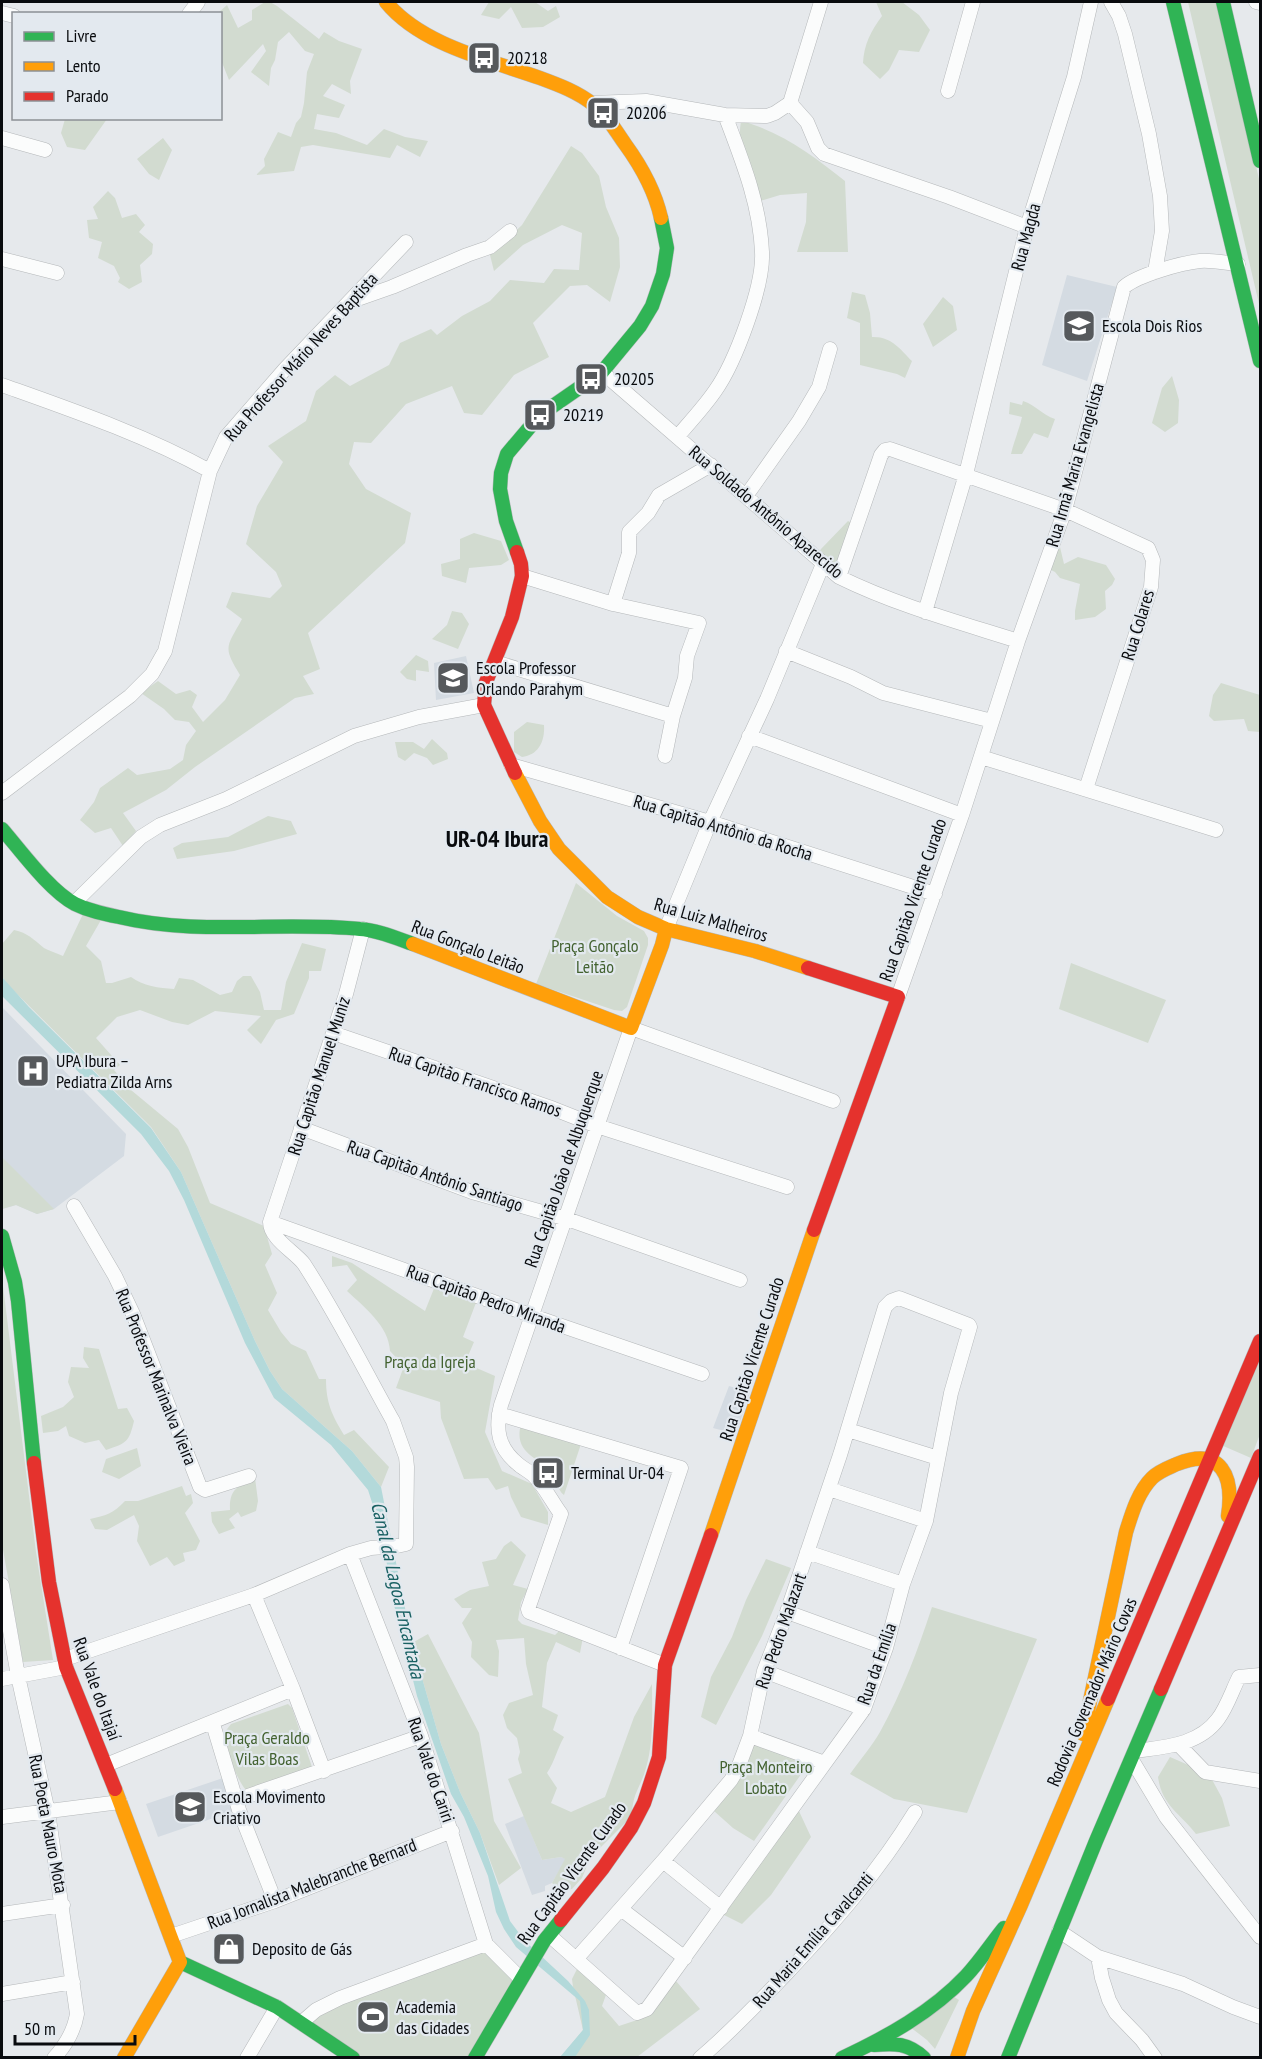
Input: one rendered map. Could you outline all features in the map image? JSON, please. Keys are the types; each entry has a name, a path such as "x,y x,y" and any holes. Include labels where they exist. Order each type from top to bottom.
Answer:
{"main road":[{"path":"386,2 411,26 435,40 564,87 592,103 603,113 633,155 657,199 667,248 663,274 652,306 640,326 602,372 540,415 507,454 500,489 506,521 522,576 512,617 486,682 484,705"},
{"path":"1173,2 1260,361"},
{"path":"1223,2 1260,161"},
{"name":"Rua Luiz Malheiros","path":"484,705 540,821 559,849 585,877 608,897 638,917 666,928 756,951 898,998"},
{"name":"Rua Gonçalo Leitão","path":"2,829 51,884 75,903 97,912 147,924 202,928 309,926 363,929 411,943 631,1028"},
{"name":"Rua Capitão João de Albuquerque","path":"631,1028 662,945 666,928"},
{"name":"Rua Capitão Vicente Curado","path":"475,2058 531,1961 603,1868 631,1828 644,1803 659,1758 665,1665 760,1393 790,1297 898,998"},
{"name":"Rua Vale do Itajaí","path":"2,1236 18,1301 28,1419 49,1582 66,1663 180,1962"},
{"name":"Rodovia Governador Mário Covas","path":"957,2058 973,2011 1020,1907 1260,1341"},
{"path":"1217,1444 1218,1453 1239,1468 1250,1467 1259,1459"},
{"path":"1083,1758 1083,1732 1089,1701 1130,1517 1155,1475 1187,1460 1210,1459 1220,1466 1231,1485 1231,1504 1223,1542"},
{"path":"1008,2058 1059,1931 1259,1459"},
{"path":"842,2058 871,2045 916,2017 955,1987 968,1974 1020,1907"},
{"path":"124,2058 180,1962 277,2007 353,2058"},
{"path":"871,2045 908,2044 924,2058"}],"street":[{"path":"592,103 646,101 725,115 767,116 775,113 790,102 821,2"},
{"path":"948,91 973,2"},
{"name":"Rua Magda","path":"925,612 966,474 1027,227 1074,77 1091,2"},
{"path":"1111,2 1125,34 1149,134 1158,186 1162,231 1155,272 1200,261 1238,264"},
{"path":"790,102 807,122 820,151 824,154 949,196 1027,227"},
{"path":"677,437 716,390 728,367 750,309 761,271 762,253 751,185 725,115"},
{"path":"2,138 45,150"},
{"path":"350,301 392,287 490,247 510,231"},
{"name":"Rua Professor Mário Neves Baptista","path":"2,793 130,696 152,674 165,651 210,471 226,437 285,369 406,242"},
{"path":"2,259 57,273"},
{"name":"Rua Irmã Maria Evangelista","path":"1018,641 1065,510 1125,287 1132,280 1155,272"},
{"path":"746,496 800,421 819,387 830,349"},
{"name":"Rua Soldado Antônio Aparecido","path":"602,372 839,577 925,612 1018,641"},
{"path":"2,385 143,439 181,455 210,471"},
{"name":"Rua Colares","path":"839,577 881,455 885,450 890,449 1065,510 1148,548 1153,560 1151,587 1086,789"},
{"path":"613,603 629,553 629,532 648,513 659,495 711,465"},
{"name":"Rua Capitão João de Albuquerque","path":"666,928 710,822 767,699 823,564"},
{"path":"522,576 613,603 699,623 687,656 685,678 673,716 665,756"},
{"name":"Rua Capitão Vicente Curado","path":"898,998 962,815 1018,641"},
{"path":"786,651 851,677 883,693 992,721"},
{"path":"495,662 673,716"},
{"path":"75,903 141,837 160,825 226,799 354,736 419,717 484,705"},
{"path":"749,736 962,815"},
{"path":"981,757 1216,830"},
{"name":"Rua Capitão Antônio da Rocha","path":"511,765 710,822 935,894"},
{"name":"Rua Capitão Manuel Muniz","path":"270,1222 333,1033 363,929"},
{"name":"Rua Capitão João de Albuquerque","path":"620,1648 531,1614 528,1609 561,1514 533,1475 519,1465 502,1446 498,1432 499,1414 631,1028"},
{"name":"Rua Gonçalo Leitão","path":"631,1028 833,1101"},
{"name":"Rua Capitão Francisco Ramos","path":"333,1033 549,1107 597,1126 787,1187"},
{"name":"Rua Capitão Antônio Santiago","path":"301,1128 472,1192 567,1219 740,1280"},
{"name":"Rua Professor Marinalva Vieira","path":"74,1206 115,1276 133,1314 200,1487 205,1490 249,1476"},
{"path":"2,1679 66,1663 254,1595 350,1554 371,1548 406,1544 407,1467 393,1421 321,1291 301,1260 272,1231 270,1222"},
{"name":"Rua Capitão Pedro Miranda","path":"270,1222 702,1374"},
{"name":"Rua Pedro Malazart","path":"577,1958 663,1861 738,1768 750,1736 764,1671 787,1612 829,1489 885,1307 891,1300 898,1298 969,1325"},
{"name":"Rua da Emília","path":"547,1938 577,1958 637,2013 647,2009 864,1709 886,1648 903,1584 926,1521 951,1393 969,1325"},
{"path":"499,1414 681,1468 620,1648 665,1665"},
{"path":"848,1430 938,1458"},
{"path":"829,1489 926,1521"},
{"path":"807,1552 903,1584"},
{"name":"Rua Vale do Cariri","path":"350,1554 421,1736 486,1944 520,1979"},
{"name":"Rua Poeta Mauro Mota","path":"2,1585 18,1676 48,1812 77,2014 75,2027 63,2048 54,2058"},
{"path":"254,1595 324,1771"},
{"path":"787,1612 886,1648"},
{"path":"764,1671 864,1709"},
{"path":"1260,1675 1239,1677 1219,1718 1208,1730 1179,1745 1134,1755 1166,1817 1260,1937"},
{"path":"106,1766 213,1724 293,1689"},
{"path":"213,1724 236,1800 275,1901"},
{"path":"236,1800 421,1736"},
{"path":"750,1736 825,1763"},
{"path":"1179,1745 1205,1772 1260,1781"},
{"path":"2,1817 120,1802"},
{"name":"Rua Maria Emília Cavalcanti","path":"700,2058 752,2010 813,1945 893,1848 915,1812"},
{"name":"Rua Jornalista Malebranche Bernard","path":"171,1936 275,1901 452,1831"},
{"path":"663,1861 721,1908"},
{"path":"2,1914 63,1905"},
{"path":"621,1909 685,1958"},
{"path":"1059,1931 1098,1957 1183,1984 1260,2017"},
{"path":"301,2023 316,2010 340,1998 486,1944"},
{"path":"1098,1957 1109,2000 1116,2013 1142,2040 1155,2058"},
{"path":"2,1994 73,1982"},
{"path":"247,2058 277,2007"}],"shaded area":[{"name":"Escola Dois Rios","path":"1067,275 1117,287 1087,381 1042,365"},
{"name":"Escola Professor Orlando Parahym","path":"466,656 474,693 436,700 434,663"},
{"name":"UPA Ibura – Pediatra Zilda Arns","path":"2,1007 126,1134 124,1156 54,1209 37,1214 16,1205 2,1209"},
{"path":"729,1386 750,1392 736,1434 713,1428"},
{"name":"Escola Movimento Criativo","path":"223,1778 234,1811 158,1837 146,1804"},
{"path":"524,1816 542,1860 561,1857 566,1859 552,1883 545,1886 545,1891 532,1895 505,1824"}],"green space":[{"path":"265,2 270,2 319,39 324,32 339,41 362,49 350,81 351,94 332,84 323,96 345,105 339,118 317,114 314,129 336,133 367,145 384,129 405,137 428,141 420,157 397,145 390,158 313,145 301,147 294,171 256,175 265,166 264,159 278,132 291,137 301,117 307,72 314,54 305,51 289,32 278,42 269,86 251,72 266,51 263,44 229,80 222,62 222,12 219,12 227,5 238,28 252,20 252,10"},
{"path":"489,2 535,2 548,11 556,6 560,17 543,27 522,28 511,7 499,19 481,15"},
{"path":"876,2 902,2 919,15 930,30 919,52 899,50 889,70 880,79 863,63 869,38 882,16"},
{"path":"1188,2 1217,2 1260,183 1260,308"},
{"path":"64,120 106,120 85,150 67,147 61,133"},
{"path":"741,121 783,138 845,181 848,252 797,252 806,222 807,193 780,195 760,201 747,172 742,152"},
{"path":"163,138 172,150 159,180 149,174 137,159"},
{"path":"571,146 582,153 599,176 606,207 619,238 620,267 610,302 587,285 570,286 533,323 549,357 514,375 482,415 464,413 452,386 406,404 371,443 354,442 349,464 366,489 411,513 405,543 308,633 320,669 303,676 314,694 295,698 195,767 166,790 123,813 136,831 123,846 111,828 95,833 80,820 94,802 100,788 128,768 137,775 170,769 183,760 186,745 196,731 189,722 175,720 141,693 158,681 176,694 190,690 197,695 192,707 203,722 225,700 240,675 229,652 230,641 242,619 226,607 232,592 270,598 282,586 276,572 246,544 257,506 283,462 268,446 306,421 316,391 335,375 350,386 389,365 400,343 431,329 437,335 462,316 490,301 510,280 544,283 554,269 579,270 582,233 562,225 523,245 494,271 490,255 522,225"},
{"path":"108,191 115,198 122,218 136,214 145,225 139,232 153,244 152,254 140,265 142,282 129,289 118,282 120,278 114,266 98,258 102,242 89,238 87,220 98,219 93,207"},
{"path":"852,292 865,295 870,313 872,337 890,341 912,361 905,378 860,365 860,323 847,318"},
{"path":"943,297 953,306 957,330 933,347 923,324"},
{"path":"1172,376 1179,400 1178,423 1165,432 1152,423 1162,388"},
{"path":"1023,401 1055,419 1048,438 1034,433 1022,454 1011,454 1022,417 1009,414 1010,402 1022,405"},
{"path":"848,521 852,523 836,566 818,554"},
{"path":"474,533 501,541 509,560 501,565 469,568 466,583 442,576 441,564 460,559 460,539"},
{"path":"1060,547 1064,564 1078,557 1106,565 1115,579 1105,591 1106,609 1095,617 1075,620 1080,584 1060,578 1049,569 1053,554"},
{"path":"452,611 462,613 469,624 458,649 432,639 447,625"},
{"path":"416,655 428,661 429,672 416,670 416,681 407,679 400,672"},
{"path":"1221,683 1260,695 1260,732 1248,731 1244,719 1214,721 1209,716 1213,695"},
{"path":"527,722 544,725 543,736 537,750 522,757 514,752 514,732"},
{"path":"432,739 447,753 448,759 433,765 427,758 414,753 405,761 398,757 395,742 413,742 424,749"},
{"path":"268,816 291,821 297,834 234,851 177,859 173,848 182,843 228,837"},
{"name":"Praça Gonçalo Leitão","path":"576,883 617,916 644,931 648,938 648,945 627,1007 622,1011 536,984"},
{"path":"83,914 101,920 86,946 101,961 106,983 131,977 146,984 174,989 179,978 193,980 220,995 232,992 237,981 243,976 251,976 260,992 264,1010 281,1010 286,982 302,943 326,949 321,971 309,971 309,978 294,1014 276,1020 261,1044 247,1030 261,1016 215,1011 188,1025 172,1022 140,1010 117,1017 96,1038 120,1065 114,1070 131,1090 178,1129 188,1147 210,1203 264,1226 272,1254 265,1265 277,1293 268,1310 291,1344 306,1351 319,1379 326,1379 330,1409 344,1435 354,1430 389,1467 381,1487 352,1451 282,1389 270,1371 181,1172 151,1127 2,977 2,944 14,930 27,935 44,948 63,956"},
{"path":"1071,963 1166,1000 1148,1043 1059,1009"},
{"path":"2,1157 54,1209 37,1214 16,1205 2,1209"},
{"name":"Praça da Igreja","path":"332,1256 352,1263 425,1311 435,1286 477,1300 463,1337 474,1342 465,1363 495,1376 485,1432 502,1471 532,1484 548,1512 548,1525 521,1517 508,1486 496,1490 488,1478 464,1479 441,1418 440,1402 396,1388 404,1366 390,1351 389,1342 380,1325 368,1310 347,1291 357,1280 347,1265 332,1267"},
{"path":"2,1278 36,1552 53,1660 23,1662 2,1544"},
{"path":"84,1347 99,1349 118,1409 127,1408 134,1421 126,1441 106,1450 99,1440 85,1443 69,1436 66,1426 58,1431 43,1433 41,1416 63,1407 74,1397 68,1382 71,1367 89,1368 83,1358"},
{"path":"1260,1354 1260,1434 1251,1458 1221,1445"},
{"path":"521,1424 581,1444 564,1495 553,1474 524,1448 519,1434"},
{"path":"137,1448 141,1466 119,1479 102,1472 106,1459"},
{"path":"255,1478 258,1501 256,1511 241,1517 238,1512 229,1519 235,1528 219,1534 212,1522 211,1512 230,1510 231,1497 236,1489"},
{"path":"182,1486 186,1496 191,1494 193,1503 185,1513 200,1541 196,1550 183,1553 185,1561 174,1566 167,1557 150,1566 137,1541 139,1526 134,1515 107,1530 95,1529 90,1519 109,1513 125,1501 138,1501"},
{"path":"511,1541 526,1555 513,1585 528,1589 521,1602 518,1620 522,1624 555,1635 562,1628 583,1637 580,1653 556,1642 547,1663 542,1707 558,1715 553,1730 564,1737 547,1773 557,1788 551,1803 571,1812 605,1797 634,1717 652,1684 649,1758 633,1801 632,1816 590,1858 582,1878 572,1889 561,1890 552,1883 565,1859 561,1857 542,1860 508,1779 522,1773 518,1759 520,1752 517,1738 507,1728 503,1715 509,1703 533,1695 526,1664 524,1638 496,1640 499,1651 498,1677 489,1675 471,1657 472,1642 462,1623 472,1608 462,1608 454,1599 470,1590 489,1586 482,1562 496,1559 504,1546"},
{"path":"766,1559 791,1568 762,1636 716,1725 701,1717 711,1677 732,1637 746,1600"},
{"path":"932,1607 1037,1639 967,1813 894,1799 850,1774 888,1717 909,1671"},
{"path":"428,1634 479,1733 494,1821 521,1868 499,1885 480,1833 460,1792 441,1744 412,1643"},
{"name":"Praça Geraldo Vilas Boas","path":"288,1704 292,1708 312,1767 246,1790 232,1763 224,1733 231,1724"},
{"name":"Praça Monteiro Lobato","path":"751,1743 809,1763 754,1841 733,1828 714,1811"},
{"path":"1170,1757 1209,1774 1222,1798 1230,1826 1196,1834 1172,1808 1163,1795 1158,1777"},
{"path":"798,1809 811,1837 771,1895 742,1924 722,1914"},
{"path":"491,1949 515,1978 474,2057 347,2057 300,2026 338,1996"},
{"path":"578,1967 607,1992 602,2006 619,2026 646,2017 676,1981 700,2009 637,2057 560,2058 583,2030 572,1979"},
{"path":"951,1995 959,2000 935,2049 910,2027"}],"water":[{"name":"Canal da Lagoa Encantada","path":"2,977 29,1007 151,1128 181,1172 270,1371 282,1389 352,1451 381,1487 412,1643 441,1744 460,1792 480,1833 510,1921 525,1941 568,1981 585,2001 589,2010 590,2035 575,2057 560,2057 583,2030 580,2001 516,1947 504,1929 496,1912 488,1876 464,1817 451,1794 417,1696 394,1605 381,1530 368,1490 331,1445 274,1398 245,1343 184,1200 169,1171 141,1134 2,996"}],"traffic: fast":[{"path":"1173,2 1260,361"},
{"path":"1223,2 1260,161"},
{"path":"517,552 506,521 500,489 501,473 507,454 540,415 602,372 640,326 652,306 663,274 667,248 661,218"},
{"path":"2,829 56,890 65,898 86,909 149,923 179,926 300,926 360,929 413,944"},
{"path":"2,1236 18,1301 34,1463"},
{"path":"1008,2058 1096,1841 1161,1689"},
{"path":"475,2058 544,1941 561,1920"},
{"path":"842,2058 892,2032 939,2001 971,1970 1004,1928"},
{"path":"180,1962 277,2007 353,2058"},
{"path":"874,2045 901,2045 912,2049 924,2058"}],"traffic: slow":[{"path":"386,2 401,17 437,40 561,86 594,105 611,123 642,170 661,218"},
{"path":"515,773 540,821 559,849 607,897 638,917 666,929 755,951 808,968"},
{"path":"413,944 631,1028 666,929"},
{"path":"711,1535 814,1230"},
{"path":"1083,1734 1126,1532 1143,1490 1158,1473 1192,1459 1205,1459 1214,1462 1222,1469 1226,1478 1229,1489 1228,1516"},
{"path":"957,2058 973,2011 1020,1907 1108,1699"},
{"path":"115,1789 180,1962 124,2058"}],"traffic: jam":[{"path":"515,773 484,705 486,682 512,617 522,576 517,552"},
{"path":"808,968 898,997 814,1230"},
{"path":"1108,1699 1260,1341"},
{"path":"1161,1689 1260,1456"},
{"path":"34,1463 49,1582 66,1667 115,1789"},
{"path":"561,1920 603,1868 631,1828 644,1803 659,1757 665,1665 711,1535"}],"place":[{"name":"20218","path":"484,58"},
{"name":"20206","path":"603,113"},
{"name":"Escola Dois Rios","path":"1079,326"},
{"name":"20205","path":"591,379"},
{"name":"20219","path":"540,415"},
{"name":"Escola Professor Orlando Parahym","path":"453,678"},
{"name":"UPA Ibura – Pediatra Zilda Arns","path":"33,1071"},
{"name":"Terminal Ur-04","path":"548,1473"},
{"name":"Escola Movimento Criativo","path":"190,1807"},
{"name":"Deposito de Gás","path":"229,1949"},
{"name":"Academia das Cidades","path":"373,2017"}],"district":[{"name":"UR-04 Ibura","path":"497,839"}]}
